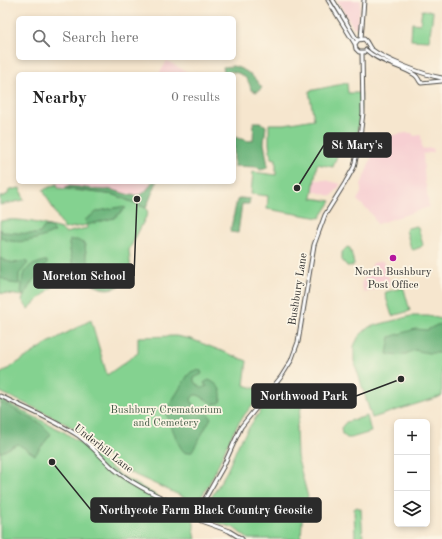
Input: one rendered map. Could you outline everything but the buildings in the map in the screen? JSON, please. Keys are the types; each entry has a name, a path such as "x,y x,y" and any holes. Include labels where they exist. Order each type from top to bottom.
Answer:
{"street":[{"path":"328,0 355,44 356,50 362,52 366,50 368,45"},
{"path":"333,0 357,40"},
{"path":"361,39 364,0"},
{"path":"355,44 357,40 361,39 366,41 372,49 389,59 421,73 442,79"},
{"path":"366,50 387,63 413,74 418,78 419,82 423,83 442,79"},
{"name":"Bushbury Lane","path":"198,511 223,467 241,427 281,377 298,342 314,245 325,215 354,167 363,119 362,52"},
{"path":"418,78 421,73"},
{"name":"Underhill Lane","path":"0,396 77,435 89,444 115,470 138,485 167,500 198,511"},
{"path":"198,511 201,521 229,531 242,539"}],"shaded area":[{"path":"337,0 361,0 357,27 353,27"},
{"path":"167,61 187,72 160,72"},
{"path":"412,133 414,136 421,135 422,149 433,148 434,152 423,154 425,184 429,207 377,224 371,213 357,200 361,193 361,185 372,156 376,138"},
{"path":"315,180 325,180 341,184 332,196 313,191"},
{"path":"57,184 156,184 146,208 115,195 58,188"},
{"path":"383,261 391,285 364,293 361,283 373,263"}],"green space":[{"path":"422,10 432,11 433,13 429,41 411,40 412,23 420,24"},
{"path":"233,66 242,69 256,80 262,88 257,92 251,90 248,81 244,76 236,72 224,72 223,67"},
{"path":"347,83 348,93 361,93 353,155 339,150 333,167 317,164 312,198 331,201 320,218 267,209 268,196 251,194 253,172 276,175 276,159 271,158 269,144 269,124 285,124 314,119 309,91"},
{"path":"254,122 260,122 266,126 264,143 268,166 265,169 260,170 257,167 236,166 236,138 249,141 253,140"},
{"path":"57,184 58,188 115,195 146,208 148,213 129,250 131,272 128,276 116,281 107,280 91,270 86,255 85,244 69,244 74,271 69,272 28,309 22,300 24,296 0,293 0,221 16,220 31,222 61,229 65,233 87,228 87,225 64,229 43,190"},
{"path":"151,184 156,184 146,208 115,195 65,188 67,186 109,190 133,195 143,193"},
{"path":"20,188 24,200 0,205 0,196 2,197 8,194 9,190"},
{"path":"241,198 250,199 249,204 242,204 238,233 230,232 237,200"},
{"path":"120,207 126,208 114,218 87,225 85,220 98,211"},
{"path":"50,226 55,232 28,241 20,242 6,240 0,237 0,229 2,232 34,234 40,233 44,227"},
{"path":"416,226 418,227 423,245 413,250 411,248 406,230"},
{"path":"70,240 77,240 85,244 86,255 91,270 107,280 116,281 128,276 127,280 114,288 103,289 94,285 87,278 82,268 74,271 69,244"},
{"path":"347,247 350,248 351,251 354,264 353,266 347,266 342,260 342,252"},
{"path":"0,258 9,262 25,261 28,263 19,274 19,284 10,283 0,277"},
{"path":"47,261 47,264 31,283 24,296 21,293 23,275 30,266"},
{"path":"402,288 404,289 410,311 392,316 385,294 386,292"},
{"path":"411,316 428,316 442,319 442,396 372,418 354,361 354,346 359,336 369,327"},
{"name":"Bushbury Crematorium and Cemetery","path":"91,320 107,375 138,353 138,337 176,336 191,339 247,361 244,385 265,391 236,427 211,479 198,501 186,498 124,470 75,429 0,392 0,374 48,343"},
{"path":"442,324 442,353 428,353 414,350 407,354 387,354 390,337 415,329 427,330"},
{"path":"196,370 201,371 202,374 194,378 194,382 202,388 207,386 204,384 205,382 209,380 213,382 220,389 221,399 220,403 213,404 198,395 194,395 191,399 195,406 207,412 211,418 192,452 186,453 180,447 165,412 188,375"},
{"path":"275,391 302,404 296,430 297,456 308,497 303,506 301,539 248,539 234,528 212,521 206,515 208,503 227,471 239,443"},
{"path":"0,399 64,432 88,448 120,475 171,505 191,512 193,515 196,539 0,539"},
{"path":"3,403 41,424 51,434 35,455 18,444 0,453 0,404"},
{"path":"367,416 371,432 351,438 347,438 342,434 341,428 346,422"},
{"path":"357,507 361,509 363,539 355,539 354,509"}],"place":[{"name":"St Mary's","path":"297,188"},
{"name":"Moreton School","path":"137,199"},
{"name":"North Bushbury Post Office","path":"393,258"},
{"name":"Northwood Park","path":"401,379"},
{"name":"Northycote Farm Black Country Geosite","path":"52,462"}]}
